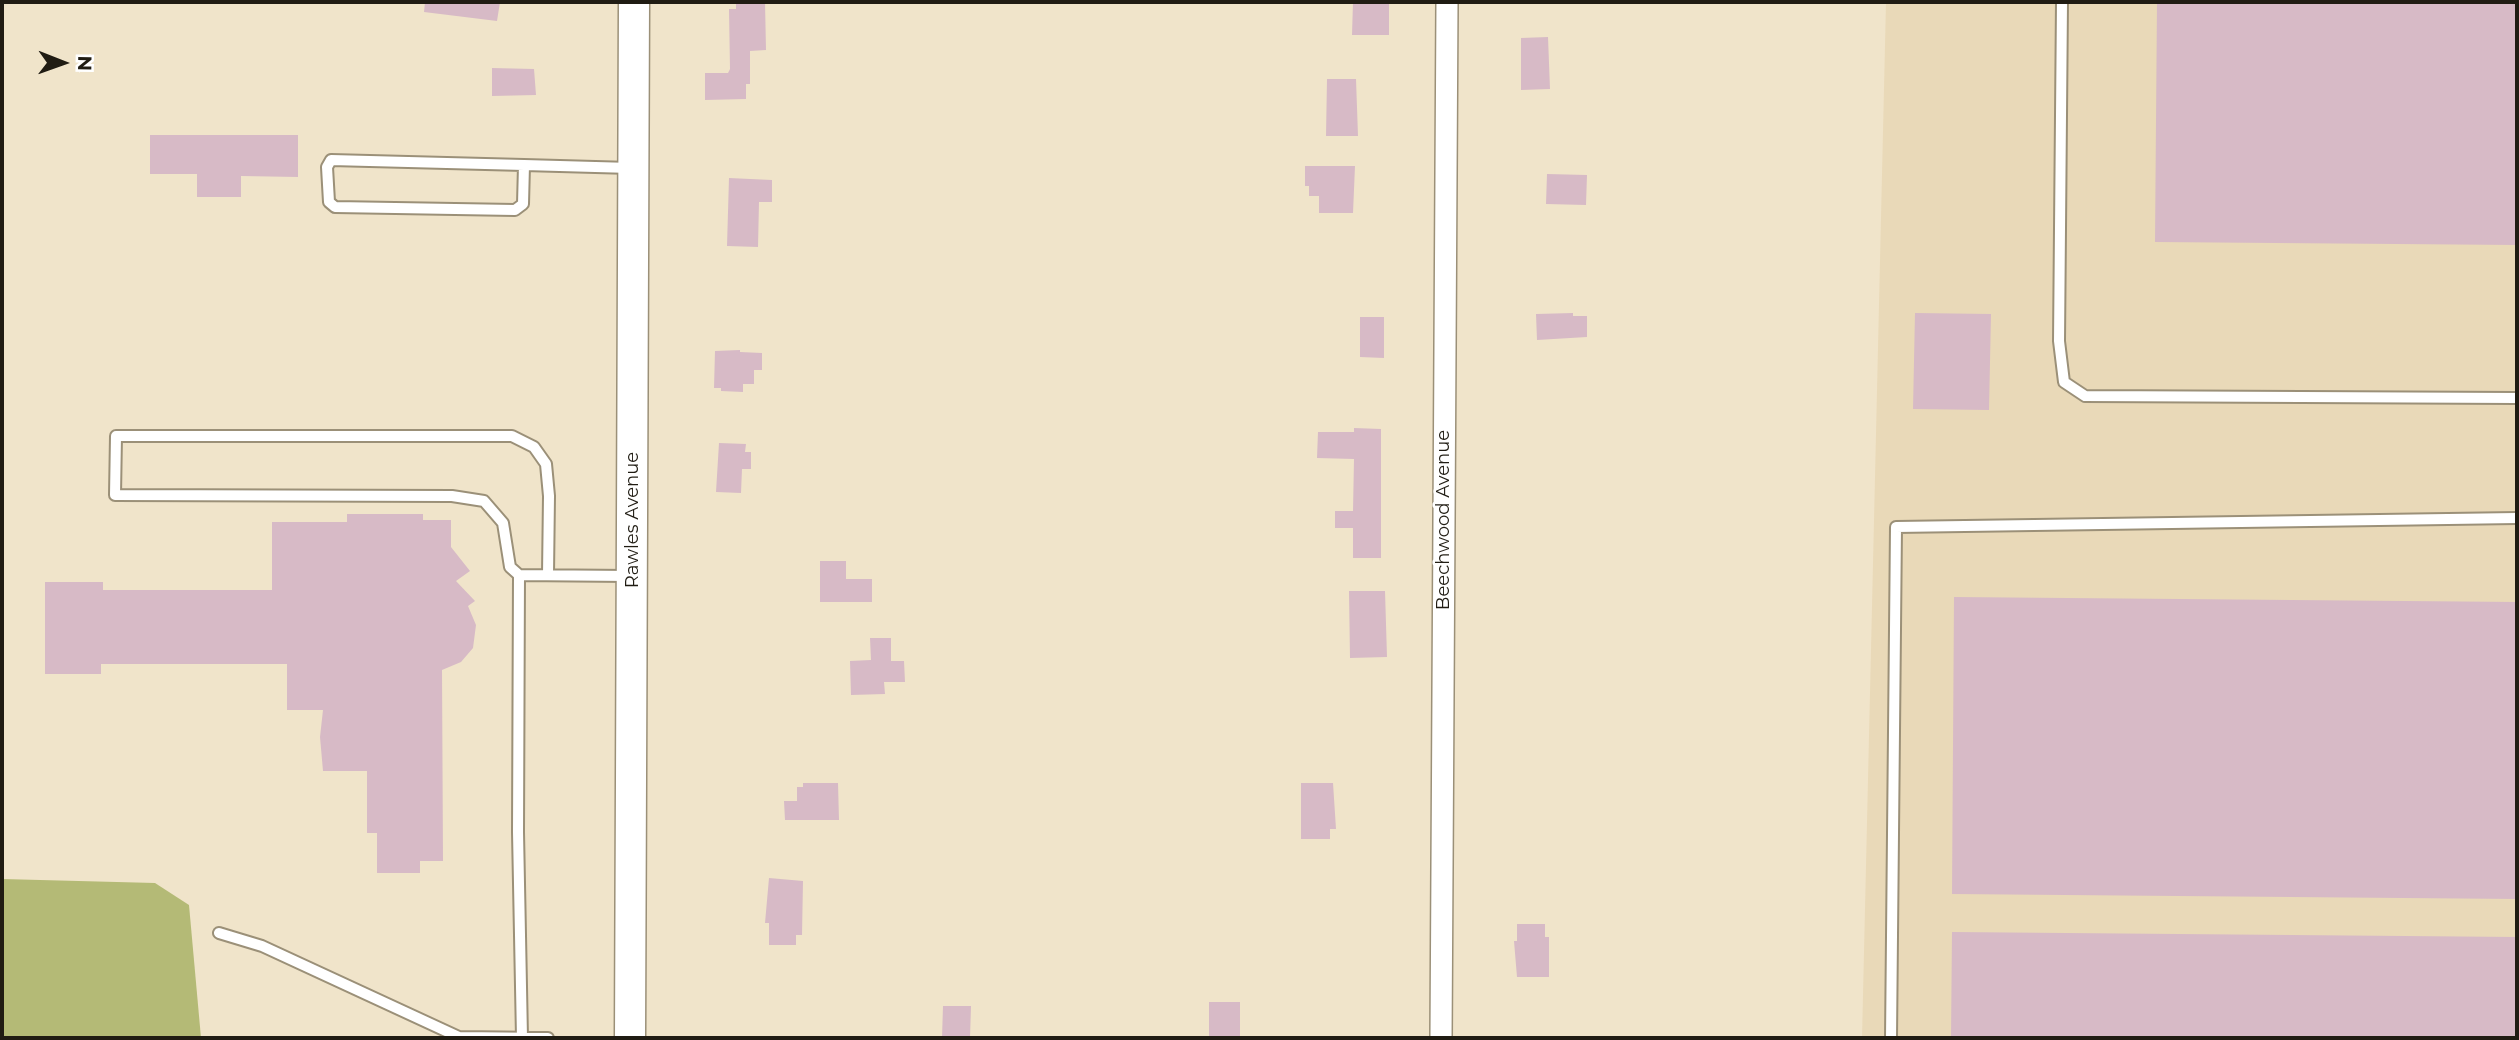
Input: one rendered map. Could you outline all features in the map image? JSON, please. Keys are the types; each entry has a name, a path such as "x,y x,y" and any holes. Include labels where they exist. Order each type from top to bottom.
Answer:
{"street":[{"name":"Rawles Avenue","path":"630,1038 634,2"},
{"name":"Beechwood Avenue","path":"1441,1038 1447,2"}],"lane":[{"path":"2062,2 2059,341 2064,382 2085,396 2517,398"},
{"path":"524,165 523,204 515,210 335,207 329,202 327,167 331,160 524,165 634,168"},
{"path":"548,574 549,496 545,464 534,447 512,436 116,436 115,495 452,496 484,500 503,523 510,567 519,575 632,576"},
{"path":"1891,1038 1896,527 2517,518"},
{"path":"519,575 518,832 522,1038"},
{"path":"219,933 262,946 459,1037 548,1038"}],"shaded area":[{"path":"1886,2 2517,2 2517,1038 1862,1038"}],"green space":[{"path":"2,879 155,883 189,905 201,1038 2,1038"}],"building":[{"path":"425,2 500,2 497,21 424,12"},
{"path":"736,2 765,2 766,50 750,51 750,84 746,84 746,99 705,100 705,73 728,73 730,69 729,9 736,9"},
{"path":"1353,2 1389,2 1389,35 1352,35"},
{"path":"2157,2 2517,2 2517,245 2155,242"},
{"path":"1548,37 1550,89 1521,90 1521,38"},
{"path":"492,68 534,69 536,95 492,96"},
{"path":"1327,79 1356,79 1358,136 1326,136"},
{"path":"150,135 298,135 298,177 241,176 241,197 197,197 197,174 150,174"},
{"path":"1305,166 1355,166 1353,213 1319,213 1319,196 1309,196 1309,186 1305,186"},
{"path":"1547,174 1587,175 1586,205 1546,204"},
{"path":"729,178 772,180 772,202 759,202 758,247 727,246"},
{"path":"1573,313 1573,316 1587,316 1587,337 1537,340 1536,314"},
{"path":"1915,313 1991,314 1989,410 1913,409"},
{"path":"1360,317 1384,317 1384,358 1360,357"},
{"path":"715,351 762,353 762,370 754,370 754,384 743,384 743,392 714,388"},
{"path":"1354,428 1381,429 1381,558 1353,558 1353,528 1335,528 1335,511 1353,511 1354,459 1317,458 1318,432 1354,432"},
{"path":"719,443 746,444 745,452 751,452 751,469 742,469 741,493 716,492"},
{"path":"347,514 423,514 423,520 451,520 451,547 470,571 456,581 475,601 468,606 476,625 473,648 461,662 442,670 443,861 420,861 420,873 377,873 377,833 367,833 367,771 323,771 320,737 323,710 287,710 287,664 101,664 101,674 45,674 45,582 103,582 103,590 272,590 272,522 347,522"},
{"path":"820,561 846,561 846,579 872,579 872,602 820,602"},
{"path":"1349,591 1385,591 1387,657 1350,658"},
{"path":"1954,597 2517,602 2517,899 1952,894"},
{"path":"870,638 891,638 891,661 904,661 905,682 884,682 885,694 851,695 850,661 871,660"},
{"path":"803,783 838,783 839,820 785,820 784,801 797,801 797,787 803,787"},
{"path":"1301,783 1333,783 1336,829 1330,829 1330,839 1301,839"},
{"path":"769,878 803,881 802,935 796,935 796,945 769,945 769,923 765,923"},
{"path":"1517,924 1545,924 1545,937 1549,937 1549,977 1517,977 1514,941 1517,941"},
{"path":"1952,932 2517,937 2517,1038 1951,1038"},
{"path":"1209,1002 1240,1002 1240,1038 1209,1038"},
{"path":"943,1006 971,1006 970,1038 942,1038"}]}
